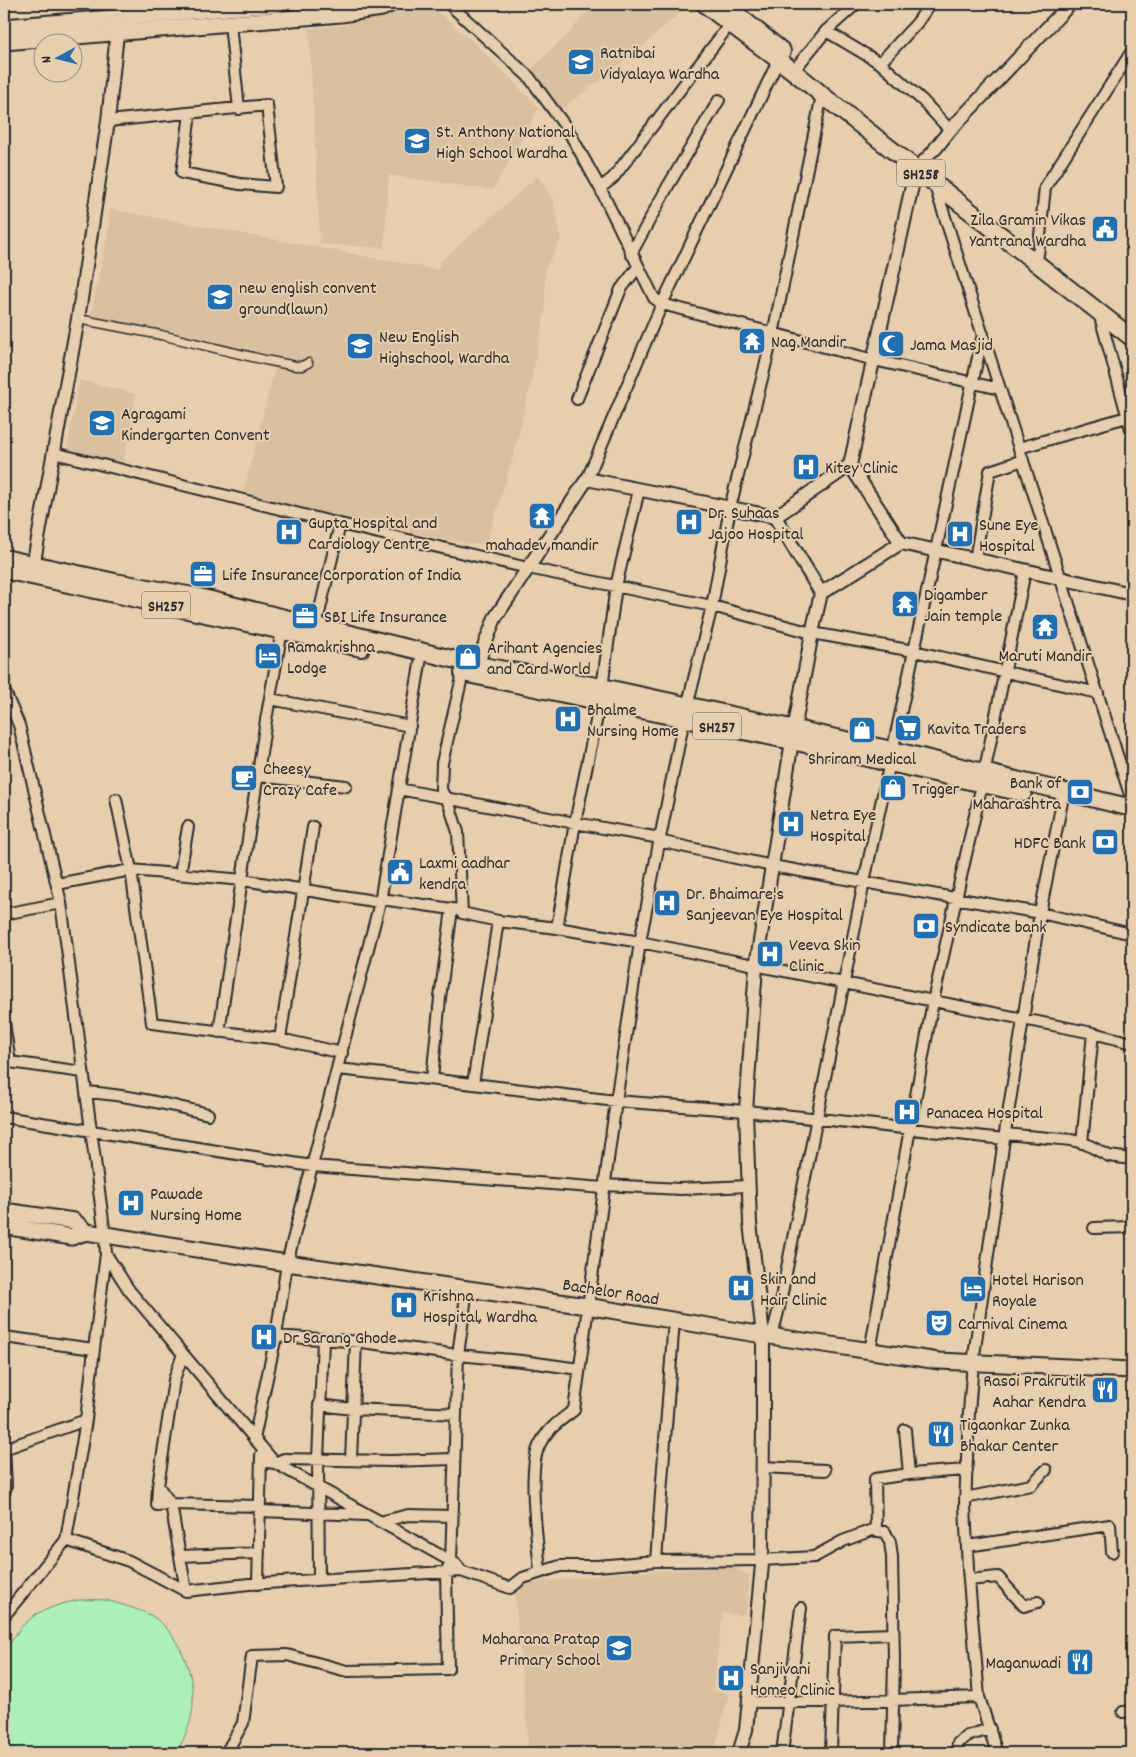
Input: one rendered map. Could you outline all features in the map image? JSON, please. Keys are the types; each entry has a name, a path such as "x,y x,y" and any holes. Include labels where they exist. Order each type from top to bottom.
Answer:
{"main road":[{"path":"4,27 128,12 278,4"},
{"path":"4,42 349,13 382,8 390,4"},
{"name":"SH258","path":"719,5 730,24 795,72 822,95 1038,255 1132,338"},
{"name":"SH258","path":"719,5 799,64 919,165 934,182 1098,307 1132,327"},
{"name":"SH257","path":"4,558 32,571 301,636 421,656"},
{"name":"SH257","path":"4,570 32,571 116,582 199,597 316,626 470,669 1132,808"},
{"name":"SH257","path":"983,778 1062,802 1132,818"},
{"name":"Bachelor Road","path":"4,1212 74,1221 86,1232 105,1236 287,1264 587,1306 767,1336 939,1361 1132,1370"},
{"name":"Bachelor Road","path":"4,1226 72,1237 86,1232"}],"street":[{"path":"449,4 530,77 568,130 600,188 654,298 662,304 874,360 1000,389"},
{"path":"799,64 826,31 856,4"},
{"path":"880,63 930,4"},
{"path":"587,479 775,516 850,465 919,165 1070,4"},
{"path":"128,12 134,32"},
{"path":"32,571 78,319 108,121 118,33 128,12"},
{"path":"230,24 238,108"},
{"path":"600,188 614,178 730,24"},
{"path":"826,31 880,63 922,100 950,130"},
{"path":"1038,255 1045,187 1132,51"},
{"path":"432,1079 440,998 457,910 458,832 441,790 442,763 470,669 495,618 587,479 662,304 778,61"},
{"path":"540,1572 534,1470 539,1446 550,1430 574,1410 616,1101 640,942 659,840 686,713 712,606 730,508 773,334 822,95"},
{"path":"631,254 668,186 719,100"},
{"path":"108,121 267,105 276,187 240,184 182,173 190,114"},
{"path":"934,182 1132,801"},
{"path":"577,399 621,289 638,267"},
{"path":"1098,307 1132,433"},
{"path":"78,319 161,335 296,366 308,363"},
{"path":"767,1336 780,1308 864,882 983,334"},
{"path":"1019,448 1128,417"},
{"path":"54,453 340,524 528,568 712,606 812,633 914,651 1098,693"},
{"path":"975,560 990,471 1023,460"},
{"path":"850,465 901,543 1132,594"},
{"path":"557,928 575,823 601,695 616,586 640,490"},
{"path":"740,1753 746,1730 762,1560 762,1467 767,1336 750,1223 746,1112 756,966 793,736 821,593 775,516"},
{"path":"316,626 340,524"},
{"path":"821,593 901,543"},
{"path":"870,1351 933,1001 983,778 1026,571"},
{"path":"219,1032 282,630"},
{"path":"258,1584 261,1461 258,1442 287,1264 381,901 421,656"},
{"path":"4,690 19,725 61,903 106,1254 86,1420 66,1540 4,1616"},
{"path":"270,699 410,726"},
{"path":"258,776 346,786"},
{"path":"399,789 444,796 659,840 772,866 1040,913 1132,934"},
{"path":"116,799 131,870 152,1023 280,1040 342,1053"},
{"path":"997,1753 979,1697 969,1580 965,1498 969,1412 973,1363 1005,1136 1040,913 1062,802"},
{"path":"180,874 188,827"},
{"path":"280,1040 312,827"},
{"path":"57,884 131,870 243,880 381,901 457,910 462,913 498,921 557,928 640,942 1093,1033 1132,1043"},
{"path":"4,914 61,903"},
{"path":"473,1084 498,921"},
{"path":"4,1023 7,1062 83,1072"},
{"path":"1082,1143 1093,1033"},
{"path":"338,1069 616,1101 816,1118 910,1130 1072,1140 1109,1156 1132,1159"},
{"path":"86,1092 148,1100 208,1114"},
{"path":"4,1117 312,1166 604,1186 680,1189 749,1186"},
{"path":"1094,1228 1132,1227"},
{"path":"106,1254 129,1290 275,1463"},
{"path":"226,1753 243,1723 252,1656 287,1655 347,1671 448,1668 446,1572 451,1562 458,1355 468,1289"},
{"path":"656,1561 674,1320"},
{"path":"276,1336 356,1342 522,1361 579,1370"},
{"path":"4,1337 94,1350"},
{"path":"319,1580 317,1513 319,1405 323,1340"},
{"path":"350,1460 356,1342"},
{"path":"183,1354 174,1380 158,1486 157,1505 260,1508 368,1515"},
{"path":"319,1405 353,1409 456,1414"},
{"path":"4,1449 86,1420"},
{"path":"905,1430 909,1474"},
{"path":"4,1443 6,1486 4,1493"},
{"path":"275,1463 284,1459 391,1461 454,1459"},
{"path":"261,1461 275,1463 318,1486 451,1562 462,1571 510,1588 523,1578 560,1566 597,1566 656,1561 762,1560 814,1557 843,1541 872,1530 885,1532 890,1542 892,1557 892,1753"},
{"path":"762,1467 825,1470"},
{"path":"876,1531 875,1479 909,1474 967,1470"},
{"path":"965,1498 1032,1484 1046,1470"},
{"path":"171,1504 186,1591"},
{"path":"380,1522 408,1515 452,1516"},
{"path":"967,1546 1110,1525 1112,1552"},
{"path":"66,1540 129,1561 186,1591 258,1584 462,1571"},
{"path":"180,1556 258,1553"},
{"path":"969,1580 998,1577 1024,1606 1038,1602"},
{"path":"782,1753 801,1608"},
{"path":"831,1753 835,1636 893,1634"},
{"path":"749,1702 833,1702 979,1697"},
{"path":"956,1753 958,1743 967,1736 990,1730"}],"shaded area":[{"name":"St. Anthony National High School Wardha","path":"425,4 429,4 484,52 539,108 493,190 389,175 384,248 320,244 309,28 346,25 395,10 410,12"},
{"name":"Ratnibai Vidyalaya Wardha","path":"594,4 677,4 684,9 636,52 557,113 528,72 567,35"},
{"name":"New English Highschool, Wardha","path":"538,176 554,202 561,239 545,269 545,312 533,373 514,454 486,545 468,544 309,511 243,493 275,368 89,324 108,231 110,209 439,270 440,262"},
{"name":"Agragami Kindergarten Convent","path":"79,380 136,394 123,466 67,451"},
{"name":"Maharana Pratap Primary School","path":"735,1567 749,1576 747,1606 743,1616 723,1613 713,1690 729,1694 714,1753 529,1753 515,1595 521,1584 618,1573"}],"green space":[{"path":"78,1600 105,1600 143,1612 163,1624 172,1635 186,1661 190,1676 193,1705 185,1736 176,1753 16,1753 8,1742 4,1729 4,1652 21,1627 36,1614 58,1605"}],"place":[{"name":"Ratnibai Vidyalaya Wardha","path":"581,62"},
{"name":"St. Anthony National High School Wardha","path":"417,141"},
{"name":"Zila Gramin Vikas Yantrana Wardha","path":"1105,229"},
{"name":"new english convent ground(lawn)","path":"220,297"},
{"name":"Nag Mandir","path":"752,341"},
{"name":"Jama Masjid","path":"891,344"},
{"name":"New English Highschool, Wardha","path":"360,346"},
{"name":"Agragami Kindergarten Convent","path":"102,423"},
{"name":"Kitey Clinic","path":"806,467"},
{"name":"mahadev mandir","path":"542,516"},
{"name":"Dr. Suhaas Jajoo Hospital","path":"689,522"},
{"name":"Gupta Hospital and Cardiology Centre","path":"289,532"},
{"name":"Sune Eye Hospital","path":"960,534"},
{"name":"Life Insurance Corporation of India","path":"203,574"},
{"name":"Digamber Jain temple","path":"905,604"},
{"name":"SBI Life Insurance","path":"305,616"},
{"name":"Maruti Mandir","path":"1045,627"},
{"name":"Ramakrishna Lodge","path":"268,656"},
{"name":"Arihant Agencies and Card World","path":"468,657"},
{"name":"Bhalme Nursing Home","path":"568,719"},
{"name":"Kavita Traders","path":"908,728"},
{"name":"Shriram Medical","path":"862,730"},
{"name":"Cheesy Crazy Cafe","path":"244,778"},
{"name":"Trigger","path":"893,788"},
{"name":"Bank of Maharashtra","path":"1080,792"},
{"name":"Netra Eye Hospital","path":"791,824"},
{"name":"HDFC Bank","path":"1105,842"},
{"name":"Laxmi aadhar kendra","path":"400,872"},
{"name":"Dr. Bhaimare's Sanjeevan Eye Hospital","path":"667,903"},
{"name":"Syndicate bank","path":"926,926"},
{"name":"Veeva Skin Clinic","path":"770,954"},
{"name":"Panacea Hospital","path":"907,1112"},
{"name":"Pawade Nursing Home","path":"131,1203"},
{"name":"Skin and Hair Clinic","path":"741,1288"},
{"name":"Hotel Harison Royale","path":"973,1289"},
{"name":"Krishna Hospital, Wardha","path":"404,1305"},
{"name":"Carnival Cinema","path":"939,1323"},
{"name":"Dr Sarang Ghode","path":"264,1337"},
{"name":"Rasoi Prakrutik Aahar Kendra","path":"1105,1390"},
{"name":"Tigaonkar Zunka Bhakar Center","path":"941,1434"},
{"name":"Maharana Pratap Primary School","path":"619,1648"},
{"name":"Maganwadi","path":"1080,1662"},
{"name":"Sanjivani Homeo Clinic","path":"731,1678"}]}
